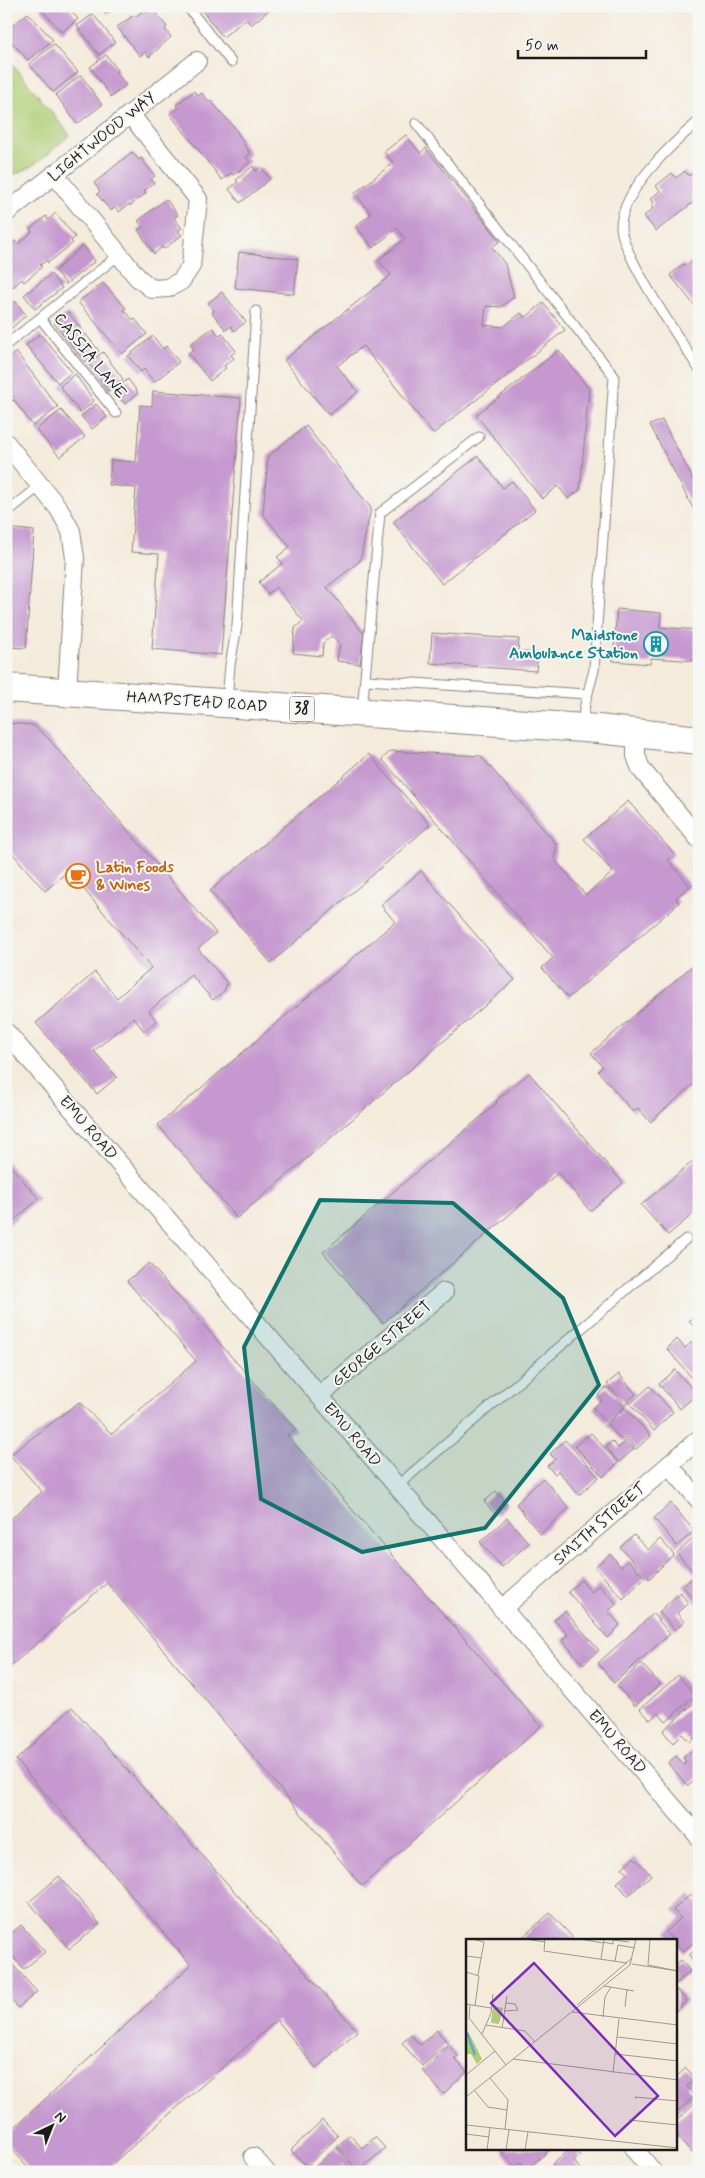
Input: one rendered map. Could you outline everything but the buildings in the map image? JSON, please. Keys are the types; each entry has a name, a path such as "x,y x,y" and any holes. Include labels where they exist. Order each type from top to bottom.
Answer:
{"main road":[{"name":"HAMPSTEAD ROAD","path":"6,688 589,729 699,740"},
{"name":"HAMPSTEAD ROAD","path":"589,729 699,721"}],"street":[{"name":"LIGHTWOOD WAY","path":"6,213 197,61"},
{"path":"54,174 138,278 152,289 168,288 181,281 192,266 198,199 130,114"},
{"path":"6,443 67,520 74,543 75,558 66,692"},
{"path":"636,733 636,756 641,769 699,840"},
{"name":"EMU ROAD","path":"6,1032 699,1837"},
{"name":"GEORGE STREET","path":"319,1396 444,1292"},
{"name":"SMITH STREET","path":"502,1608 699,1439"},
{"path":"668,1465 699,1500"},
{"path":"635,2150 653,2172"},
{"path":"253,2156 266,2172"}],"lane":[{"path":"187,6 231,62"},
{"path":"699,121 674,143 642,180 626,205 621,227 628,253 699,369"},
{"path":"416,123 614,376 594,670 587,694 589,729"},
{"path":"6,345 119,255"},
{"path":"227,704 230,665 237,626 256,311"},
{"name":"CASSIA LANE","path":"40,318 116,413"},
{"path":"362,714 380,513 479,437"},
{"path":"6,513 40,486"},
{"path":"366,680 587,694"},
{"path":"397,1486 686,1239"}],"highlighted area":[{"path":"320,1200 453,1203 563,1298 599,1385 485,1528 362,1552 261,1499 244,1347"}],"green space":[{"path":"6,56 70,135 32,165 15,174 6,176"}],"place":[{"name":"Maidstone Ambulance Station","path":"656,644"},
{"name":"Latin Foods & Wines","path":"78,876"}]}
